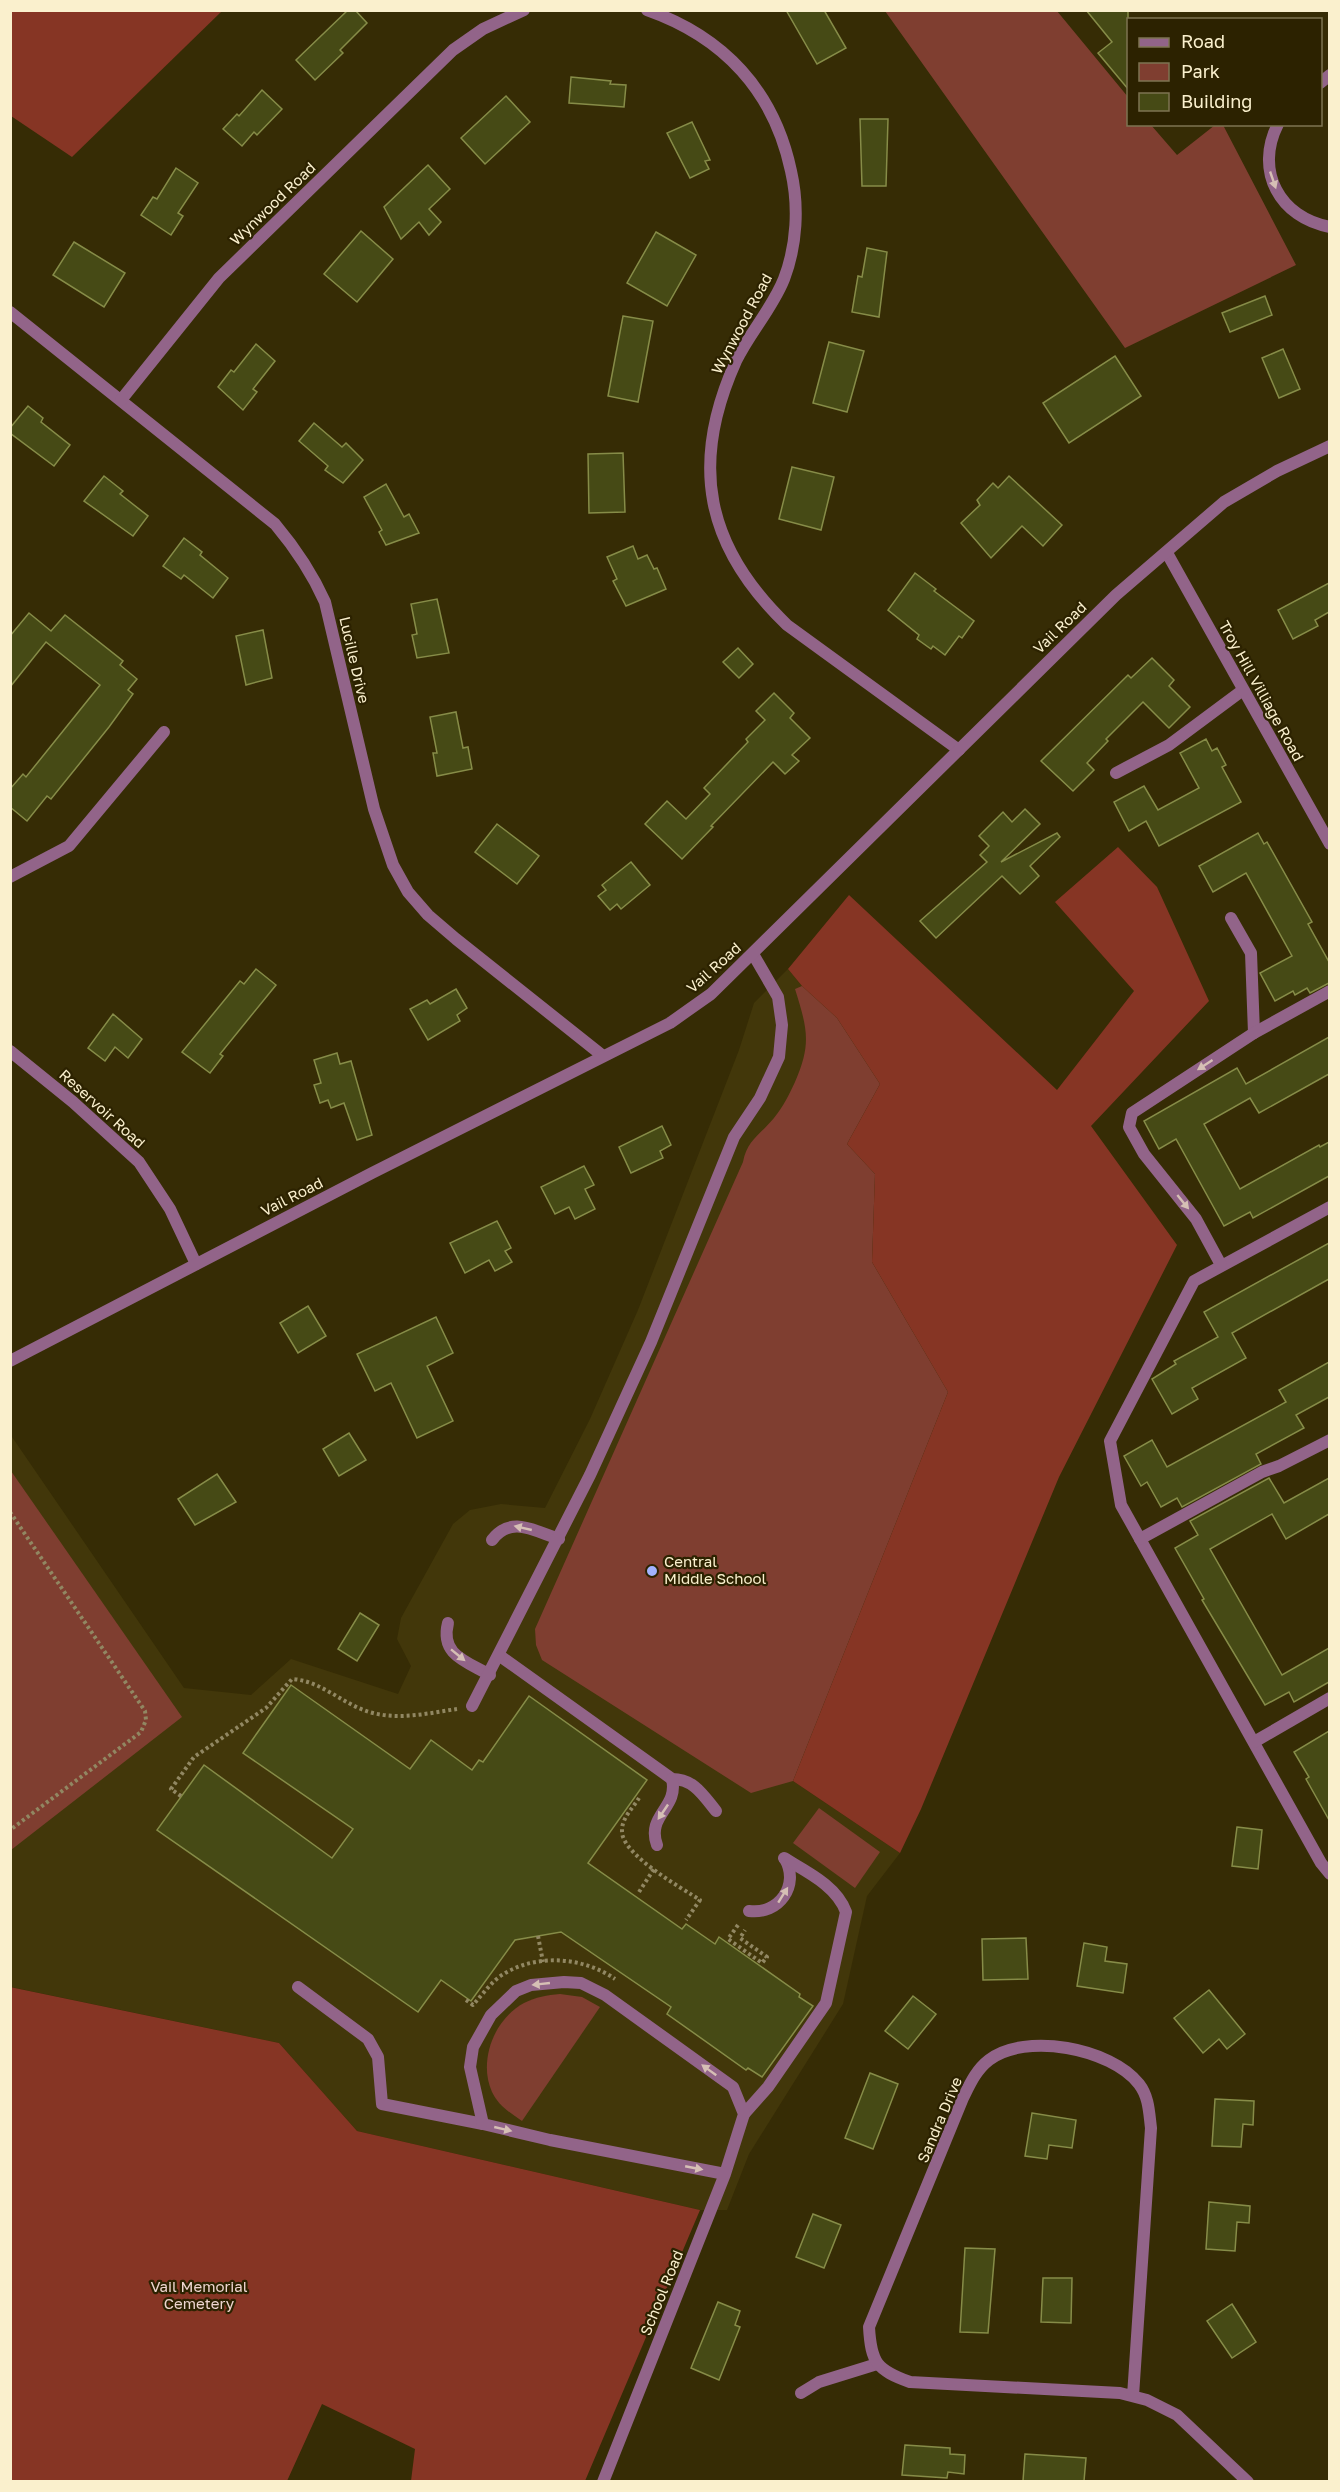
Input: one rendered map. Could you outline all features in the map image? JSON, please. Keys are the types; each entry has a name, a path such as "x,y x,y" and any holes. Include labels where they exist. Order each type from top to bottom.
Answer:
{"street":[{"name":"Wynwood Road","path":"121,400 219,278 285,211 453,50 483,29 524,10"},
{"name":"Wynwood Road","path":"647,10 671,19 698,34 723,52 746,74 764,99 778,126 786,148 794,186 796,217 793,248 784,278 772,306 737,359 719,402 712,432 710,463 712,494 719,524 728,548 746,579 765,604 787,625 959,750"},
{"path":"1277,126 1269,150 1268,165 1278,195 1299,217 1329,227"},
{"name":"Lucille Drive","path":"10,312 275,524 296,548 325,602 374,809 393,865 408,892 428,915 456,939 603,1056"},
{"name":"Vail Road","path":"10,1361 670,1023 711,994 753,954 1116,595 1224,502 1277,471 1329,446"},
{"name":"Troy Hill Villiage Road","path":"1167,553 1329,844"},
{"path":"1116,773 1169,744 1243,690"},
{"path":"10,877 69,846 165,732"},
{"path":"1232,918 1251,953 1254,1033"},
{"path":"472,1706 559,1539 651,1342 734,1137 760,1098 779,1057 782,1025 778,997 753,954"},
{"path":"1221,1265 1196,1219 1144,1154 1129,1127 1132,1113 1254,1033 1329,992"},
{"name":"Reservoir Road","path":"10,1051 73,1102 139,1162 170,1209 196,1264"},
{"path":"1329,1207 1194,1281 1110,1441 1121,1504 1329,1874"},
{"path":"1140,1539 1262,1472 1279,1466 1329,1440"},
{"path":"492,1540 500,1530 510,1526 521,1526 559,1539"},
{"path":"448,1623 445,1637 453,1654 490,1675"},
{"path":"500,1656 672,1779 684,1779 698,1789 716,1811"},
{"path":"1254,1742 1329,1698"},
{"path":"657,1845 654,1825 672,1799 674,1790 672,1779"},
{"path":"483,2124 470,2067 477,2040 491,2015 516,1991 531,1985 564,1982 581,1983 605,1995 733,2087 744,2114 768,2087 826,2003 846,1912 842,1900 822,1881 784,1858 791,1876 789,1886 780,1902 761,1912 750,1911"},
{"path":"297,1987 368,2039 378,2057 382,2104 725,2174"},
{"name":"Sandra Drive","path":"877,2364 870,2350 869,2327 963,2098 978,2070 989,2060 1017,2047 1048,2046 1096,2056 1114,2065 1139,2084 1148,2100 1151,2128 1133,2396"},
{"name":"School Road","path":"603,2481 725,2174 744,2114"},
{"path":"801,2393 819,2382 877,2364 890,2374 910,2382 1133,2396 1164,2407 1177,2415 1248,2481"}],"path":[{"path":"10,1512 145,1711 146,1720 141,1732 10,1830"},
{"path":"181,1796 171,1789 194,1757 266,1708 292,1679 305,1680 348,1703 373,1713 401,1716 472,1706"},
{"path":"639,1892 654,1869"},
{"path":"686,1920 700,1900"},
{"path":"738,1925 728,1939 762,1963 767,1957 740,1938 745,1930"},
{"path":"538,1936 543,1962"},
{"path":"466,2000 473,2005"}],"shaded area":[{"name":"Central Middle School","path":"788,969 802,986 837,1018 793,1781 900,1853 867,1896 843,2004 749,2154 727,2210 700,2210 357,2131 279,2043 11,1987 10,1434 184,1688 251,1695 291,1659 398,1694 411,1666 397,1639 401,1618 453,1524 470,1510 501,1504 545,1508 590,1419 638,1310 739,1050 754,1003"}],"green space":[{"path":"10,11 222,11 72,157 11,116"},
{"path":"885,11 1057,11 1127,96 1127,126 1152,126 1177,155 1214,126 1224,126 1296,265 1125,348"},
{"path":"1118,847 1157,887 1209,1001 1091,1126 1177,1245 1059,1477 921,1809 900,1853 793,1781 948,1392 872,1262 875,1174 847,1144 880,1084 837,1018 802,986 788,969 849,895 1057,1090 1134,991 1055,902"},
{"path":"802,986 837,1018 880,1084 847,1144 875,1174 872,1262 948,1392 793,1781 751,1793 542,1660 536,1645 535,1629 745,1154 755,1138 777,1114 795,1082 806,1046 805,1025 795,989"},
{"path":"11,1471 182,1717 11,1850"},
{"path":"819,1808 880,1852 855,1888 793,1843"},
{"name":"Vail Memorial Cemetery","path":"10,1987 279,2043 357,2131 700,2210 585,2481 411,2481 415,2449 322,2404 287,2481 11,2481"},
{"path":"560,1994 582,1997 600,2007 522,2121 501,2105 492,2092 488,2080 488,2054 497,2030 513,2010 533,1999"}],"building":[{"path":"348,10 355,10 367,23 340,50 343,53 315,80 296,60"},
{"path":"786,10 824,10 846,48 817,64"},
{"path":"1086,10 1128,10 1127,88 1098,53 1112,42"},
{"path":"571,77 626,85 624,107 569,103"},
{"path":"262,90 282,109 257,135 254,132 242,146 223,129 237,114 239,116"},
{"path":"506,96 530,122 485,164 461,138"},
{"path":"860,119 888,119 886,186 862,186"},
{"path":"692,122 710,160 705,161 709,169 690,178 667,133"},
{"path":"428,165 450,189 429,209 441,222 429,235 419,222 401,239 384,207"},
{"path":"176,168 198,183 178,213 183,216 171,235 141,215 153,197 157,199"},
{"path":"361,231 393,259 357,302 324,274"},
{"path":"656,232 696,255 667,306 627,283"},
{"path":"74,242 125,273 104,307 53,275"},
{"path":"867,248 887,252 879,317 852,312 858,276 862,277"},
{"path":"1265,296 1272,315 1230,332 1222,313"},
{"path":"623,316 653,321 638,402 608,396"},
{"path":"829,342 864,351 847,412 813,403"},
{"path":"256,344 275,361 253,389 257,392 243,410 218,387 231,370 234,372"},
{"path":"1283,349 1300,389 1279,398 1262,358"},
{"path":"1115,356 1141,396 1069,443 1043,403"},
{"path":"28,406 43,418 41,422 70,445 54,466 10,433 10,428"},
{"path":"314,423 342,447 346,443 363,460 343,483 325,470 328,466 299,441"},
{"path":"623,453 625,512 589,513 588,454"},
{"path":"792,467 834,477 821,530 779,519"},
{"path":"104,476 123,491 120,494 148,516 133,536 84,501"},
{"path":"1009,476 1062,525 1043,546 1022,526 991,558 961,523 980,505 977,500 993,483 998,488"},
{"path":"386,484 404,517 409,514 419,533 386,545 379,532 382,530 364,497"},
{"path":"184,538 202,552 200,555 228,578 213,598 184,575 181,579 163,566"},
{"path":"633,546 638,559 647,555 654,569 657,568 666,589 626,606 613,581 617,579 607,557"},
{"path":"915,573 936,589 934,591 974,621 962,638 959,636 945,655 933,646 931,649 917,639 919,635 888,610"},
{"path":"1329,583 1329,612 1315,620 1318,626 1293,639 1278,610"},
{"path":"437,599 449,653 417,658 412,635 417,634 411,604"},
{"path":"29,613 51,631 65,615 123,661 120,665 137,679 128,690 133,694 109,727 51,799 47,796 27,821 10,807 10,789 23,774 26,777 100,685 46,642 10,687 10,636"},
{"path":"263,630 272,678 246,685 236,636"},
{"path":"738,648 753,664 739,678 723,662"},
{"path":"1152,658 1174,680 1169,686 1190,707 1169,728 1143,702 1106,739 1108,741 1087,763 1094,770 1073,791 1041,761 1128,675 1131,678"},
{"path":"774,693 794,713 790,718 810,738 792,755 799,761 785,774 773,762 682,859 645,824 667,801 686,819 710,794 704,788 748,742 746,739 765,720 756,711"},
{"path":"456,712 463,748 468,747 472,769 437,776 433,753 437,753 430,717"},
{"path":"1206,739 1212,751 1217,748 1226,765 1222,767 1241,802 1159,846 1146,821 1129,831 1114,802 1144,786 1158,810 1199,788 1180,753"},
{"path":"1025,809 1040,824 1001,862 1057,833 1060,837 1030,866 1039,876 1020,894 1002,876 936,938 920,921 987,862 980,855 989,846 979,836 1003,812 1012,822"},
{"path":"497,824 539,856 517,884 475,852"},
{"path":"1258,833 1264,844 1267,842 1312,922 1308,924 1329,962 1329,983 1310,993 1307,988 1295,995 1293,991 1275,1001 1260,973 1292,956 1246,873 1213,892 1199,866"},
{"path":"631,862 650,885 621,909 617,904 610,910 598,896 606,890 602,885"},
{"path":"256,969 276,985 220,1054 223,1056 210,1073 182,1052 240,981 244,984"},
{"path":"456,989 467,1008 457,1015 460,1021 428,1040 410,1009 427,1000 430,1004"},
{"path":"113,1014 142,1039 128,1058 115,1047 105,1061 88,1048"},
{"path":"1329,1037 1329,1074 1259,1113 1250,1098 1204,1124 1240,1189 1319,1145 1320,1147 1329,1142 1329,1176 1253,1218 1250,1212 1224,1226 1176,1139 1159,1149 1144,1121 1237,1068 1246,1084"},
{"path":"337,1053 340,1064 351,1061 372,1135 357,1140 344,1103 331,1108 328,1100 320,1103 314,1085 321,1083 314,1060"},
{"path":"662,1126 671,1145 660,1151 663,1158 631,1173 619,1147"},
{"path":"584,1166 594,1185 585,1189 595,1209 575,1219 569,1207 555,1214 541,1187"},
{"path":"497,1221 511,1248 505,1251 512,1262 495,1271 489,1260 465,1273 450,1243"},
{"path":"1329,1243 1329,1279 1232,1333 1246,1358 1192,1388 1198,1399 1172,1414 1152,1379 1176,1364 1174,1361 1218,1337 1204,1312"},
{"path":"308,1306 326,1336 298,1353 280,1323"},
{"path":"436,1317 453,1353 427,1366 453,1421 417,1438 391,1383 375,1391 357,1354"},
{"path":"1329,1362 1329,1397 1296,1415 1304,1428 1256,1454 1261,1464 1182,1507 1177,1498 1161,1507 1147,1482 1141,1486 1124,1456 1152,1440 1167,1467 1286,1402 1279,1390"},
{"path":"349,1433 366,1460 339,1476 323,1449"},
{"path":"217,1474 236,1502 195,1525 178,1499"},
{"path":"1269,1478 1284,1503 1329,1478 1329,1514 1286,1539 1272,1514 1210,1549 1282,1675 1329,1648 1329,1682 1294,1702 1289,1692 1265,1705 1202,1600 1204,1599 1175,1548 1198,1535 1190,1521"},
{"path":"360,1613 379,1625 357,1661 338,1649"},
{"path":"291,1685 410,1769 431,1740 472,1770 479,1760 483,1762 529,1696 647,1780 588,1863 682,1929 686,1924 715,1944 719,1937 800,1994 799,1997 813,2006 762,2077 748,2068 746,2070 667,2014 671,2007 561,1932 515,1940 471,2001 441,1980 418,2012 157,1830 204,1765 332,1858 353,1829 243,1753"},
{"path":"1329,1731 1329,1820 1306,1779 1309,1777 1294,1752"},
{"path":"1237,1827 1262,1830 1258,1869 1232,1866"},
{"path":"1026,1938 1028,1979 983,1980 982,1939"},
{"path":"1084,1943 1107,1947 1105,1961 1127,1964 1123,1993 1077,1986"},
{"path":"1209,1990 1245,2034 1227,2049 1219,2039 1203,2053 1174,2018"},
{"path":"913,1996 936,2014 908,2049 885,2031"},
{"path":"870,2073 898,2084 873,2149 845,2138"},
{"path":"1215,2099 1254,2101 1253,2125 1243,2124 1241,2147 1212,2146"},
{"path":"1032,2113 1076,2120 1072,2148 1049,2145 1047,2159 1025,2156"},
{"path":"1209,2202 1250,2206 1249,2223 1237,2222 1235,2251 1206,2249"},
{"path":"813,2214 841,2225 824,2268 796,2257"},
{"path":"965,2248 995,2249 988,2333 960,2332"},
{"path":"1043,2278 1072,2278 1071,2323 1041,2322"},
{"path":"718,2302 740,2311 735,2325 740,2327 719,2380 691,2368"},
{"path":"1232,2304 1256,2342 1232,2358 1207,2321"},
{"path":"905,2445 950,2448 950,2454 965,2455 964,2474 948,2472 947,2478 902,2475"},
{"path":"1025,2454 1086,2458 1084,2481 1023,2481"}],"place":[{"name":"Central Middle School","path":"652,1571"}]}
